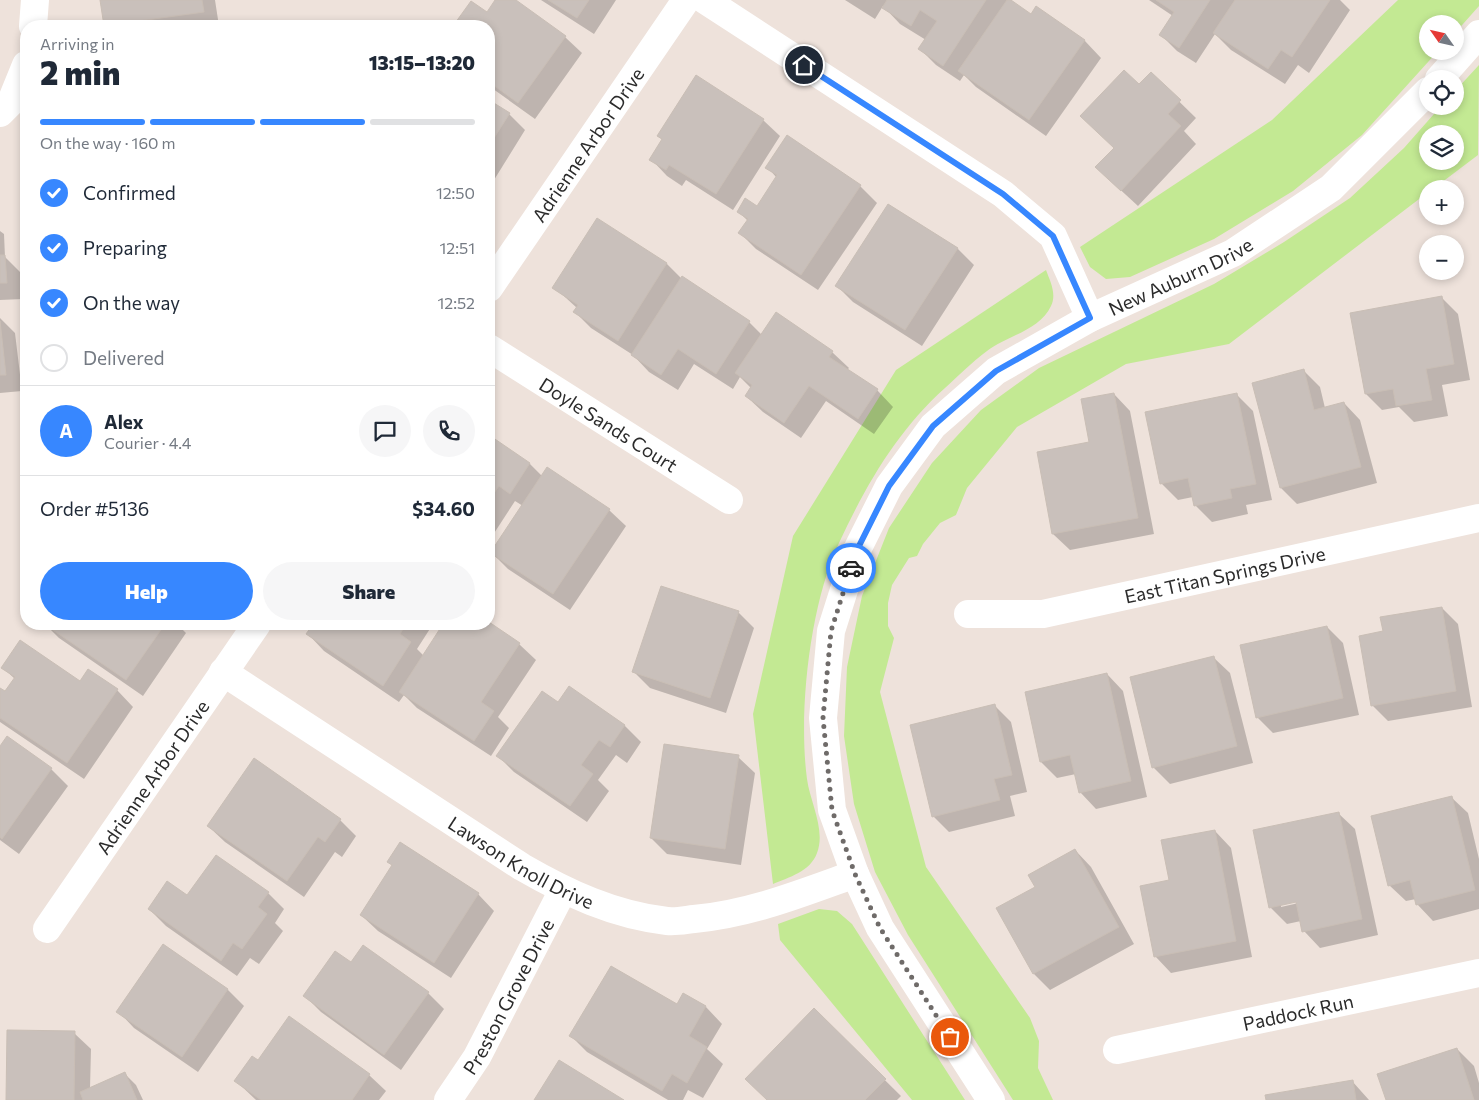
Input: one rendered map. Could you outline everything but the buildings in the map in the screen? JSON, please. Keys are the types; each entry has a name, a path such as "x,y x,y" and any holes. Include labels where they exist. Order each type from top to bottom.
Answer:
{"street":[{"path":"33,20 35,0"},
{"name":"Adrienne Arbor Drive","path":"495,279 686,0"},
{"path":"705,0 1003,194 1053,236 1090,318"},
{"path":"1447,70 1479,34"},
{"path":"0,113 11,102 20,80"},
{"name":"New Auburn Drive","path":"990,1100 880,928 855,874 832,810 823,718 831,631 856,552 889,486 933,426 996,371 1090,318 1232,253 1323,193 1419,100"},
{"name":"Doyle Sands Court","path":"495,352 729,500"},
{"name":"East Titan Springs Drive","path":"968,614 1043,614 1479,518"},
{"name":"Adrienne Arbor Drive","path":"47,929 253,630"},
{"name":"Lawson Knoll Drive","path":"224,672 522,867 563,890 605,907 668,921 722,917 768,905 855,874"},
{"name":"Preston Grove Drive","path":"448,1100 477,1057 563,890"},
{"name":"Paddock Run","path":"1117,1050 1479,973"}],"green space":[{"path":"1398,0 1479,0 1479,6 1464,23 1464,15 1419,15 1419,60 1430,60 1362,135 1293,191 1214,239 1130,277 1106,279 1090,267 1080,247 1272,120"},
{"path":"1479,65 1478,155 1464,166 1464,125 1424,125 1433,115 1464,115 1464,81"},
{"path":"1419,131 1419,170 1458,170 1445,180 1419,180 1419,199 1229,344 1126,364 1017,427 967,488 956,515 940,523 923,544 917,556 909,558 892,585 888,603 888,626 894,638 880,692 926,867 1030,1018 1039,1041 1038,1068 1053,1100 1013,1100 908,935 875,872 854,804 844,736 847,667 862,596 889,528 932,463 981,410 1039,368 1214,284 1284,242 1350,198 1404,148"},
{"path":"1046,270 1052,288 1053,301 1046,314 1031,327 981,355 912,422 884,460 860,500 839,543 820,596 809,659 806,691 804,722 807,779 819,826 819,844 817,853 809,865 798,873 773,884 753,714 793,536 896,370"},
{"path":"819,909 837,911 852,924 965,1100 912,1100 780,940 778,924"}],"way so far":[{"path":"851,568 831,631 823,718 832,810 855,874 880,928 950,1037"}],"route":[{"path":"804,65 1003,194 1053,236 1090,318 996,371 933,426 889,486 856,552 851,568"}]}
